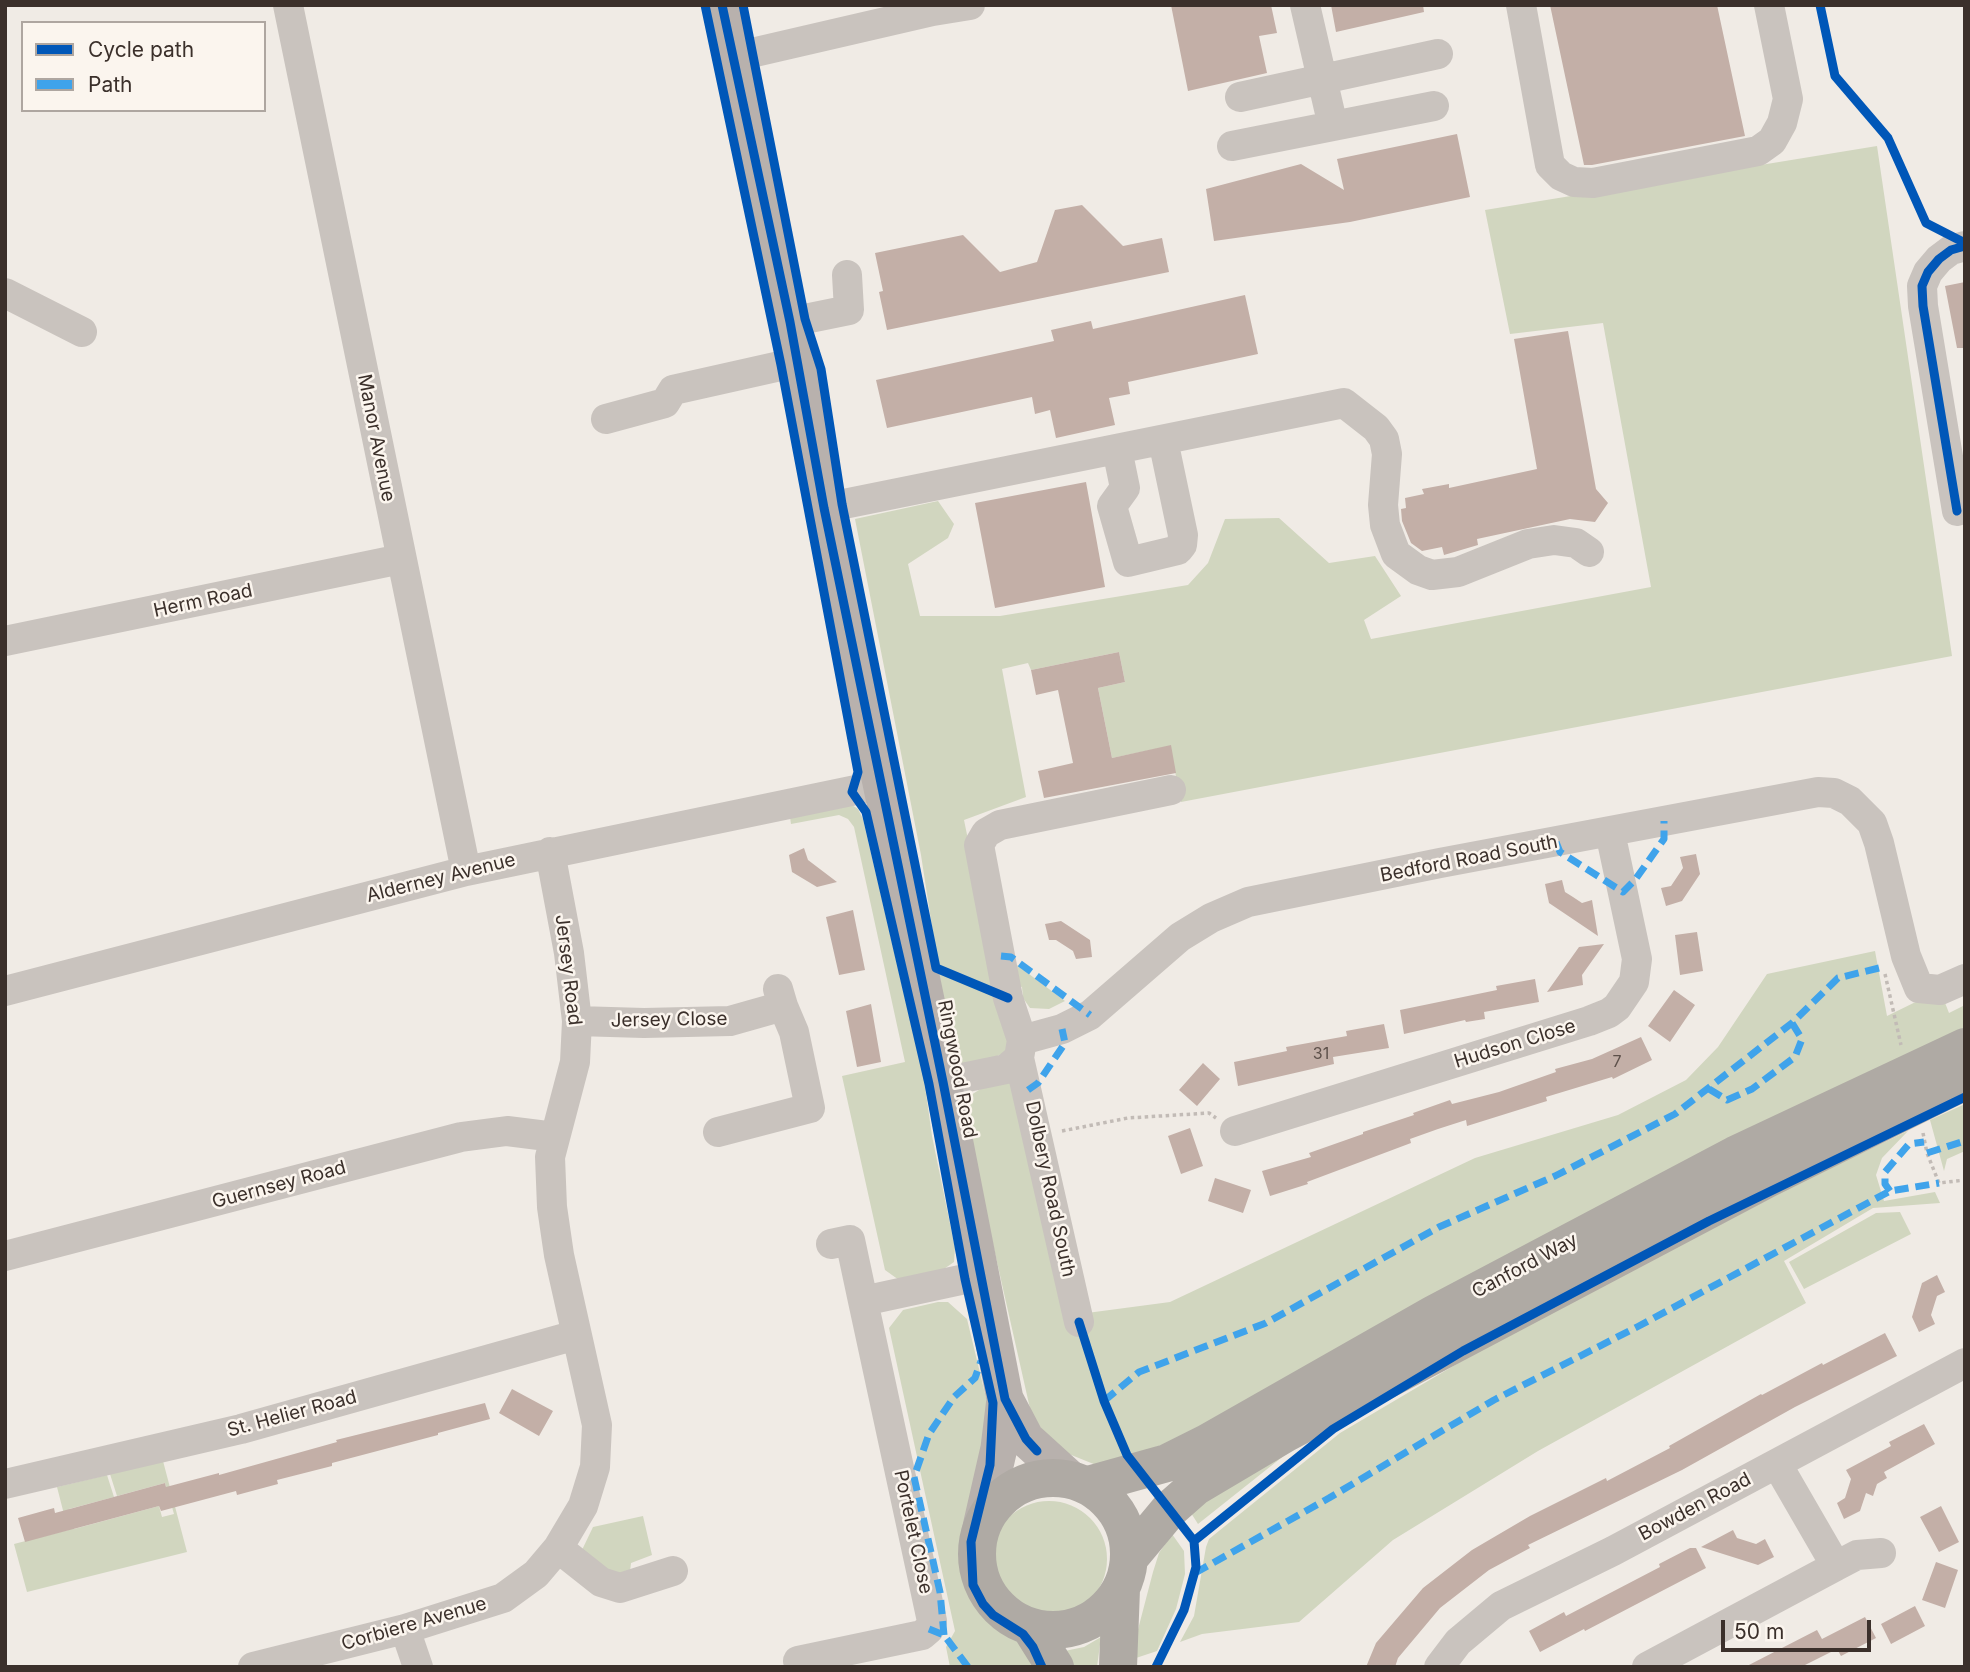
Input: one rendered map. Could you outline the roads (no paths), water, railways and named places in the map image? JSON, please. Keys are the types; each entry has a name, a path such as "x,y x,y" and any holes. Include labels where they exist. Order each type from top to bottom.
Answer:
{"highway":[{"name":"Canford Way","path":"1078,1482 1167,1463 1434,1314 1723,1161 1965,1046"},
{"name":"Canford Way","path":"1126,1573 1170,1508 1195,1487 1286,1433 1757,1185 1965,1082"},
{"path":"1118,1667 1126,1573 1126,1528 1111,1503 1078,1482 1042,1478 1016,1487 995,1504 981,1527 976,1552 980,1576 990,1598 1008,1616 1030,1627 1056,1631 1082,1625 1105,1611 1126,1573"},
{"path":"1030,1627 1055,1667"}],"main road":[{"name":"Ringwood Road","path":"723,5 790,322 824,508 943,1082 1005,1399 1026,1439 1078,1482"},
{"name":"Ringwood Road","path":"981,1527 999,1448 1005,1399"}],"street":[{"name":"Manor Avenue","path":"288,5 466,871"},
{"path":"734,57 933,11 970,5"},
{"path":"1305,5 1333,126"},
{"path":"1521,5 1550,166 1560,176 1574,182 1593,183 1758,151 1772,141 1782,123 1788,99 1769,5"},
{"path":"1240,97 1438,54"},
{"path":"1232,146 1434,106"},
{"path":"1957,511 1956,448 1923,306 1922,286 1928,272 1939,259 1951,250 1965,246"},
{"path":"790,322 849,310 847,275"},
{"path":"5,293 82,332"},
{"path":"606,419 665,403 673,390 798,362"},
{"path":"824,508 1344,403 1376,428 1384,439 1387,454 1383,505 1385,525 1396,554 1418,570 1432,575 1458,572 1528,544 1554,540 1576,544 1589,552"},
{"path":"1117,449 1125,488 1112,506 1128,562 1178,550 1182,545 1183,535 1163,440"},
{"name":"Herm Road","path":"5,640 401,559"},
{"name":"Alderney Avenue","path":"5,991 466,871 880,785"},
{"name":"Dolbery Road South","path":"1079,1322 979,845 986,833 1000,825 1171,790"},
{"name":"Bedford Road South","path":"943,1082 1006,1069 1020,1049 1090,1015 1180,937 1211,918 1248,902 1818,792 1834,793 1850,801 1871,823 1879,843 1906,956 1919,988 1940,990 1965,979"},
{"name":"Hudson Close","path":"1234,1130 1589,1021 1617,1007 1634,982 1637,959 1610,832"},
{"name":"Jersey Road","path":"550,852 569,953 577,1021 575,1062 550,1157 552,1208 576,1335"},
{"name":"Jersey Close","path":"577,1021 730,1021 781,997 794,1032 810,1108 718,1132"},
{"name":"Guernsey Road","path":"5,1256 461,1137 507,1131 555,1137"},
{"name":"Portelet Close","path":"797,1658 922,1635 929,1629 932,1621 863,1301 840,1242"},
{"path":"863,1301 979,1276"},
{"name":"St. Helier Road","path":"5,1484 241,1429 576,1335"},
{"name":"Corbiere Avenue","path":"253,1667 405,1629 503,1598 536,1574 558,1548 583,1506 595,1467 597,1425 576,1335"},
{"name":"Bowden Road","path":"1439,1667 1458,1642 1502,1606 1613,1551 1965,1363"},
{"path":"1777,1464 1836,1566"},
{"path":"558,1548 601,1582 620,1588 673,1571"},
{"path":"1647,1667 1857,1555 1881,1553"},
{"path":"405,1629 418,1667"}]}
